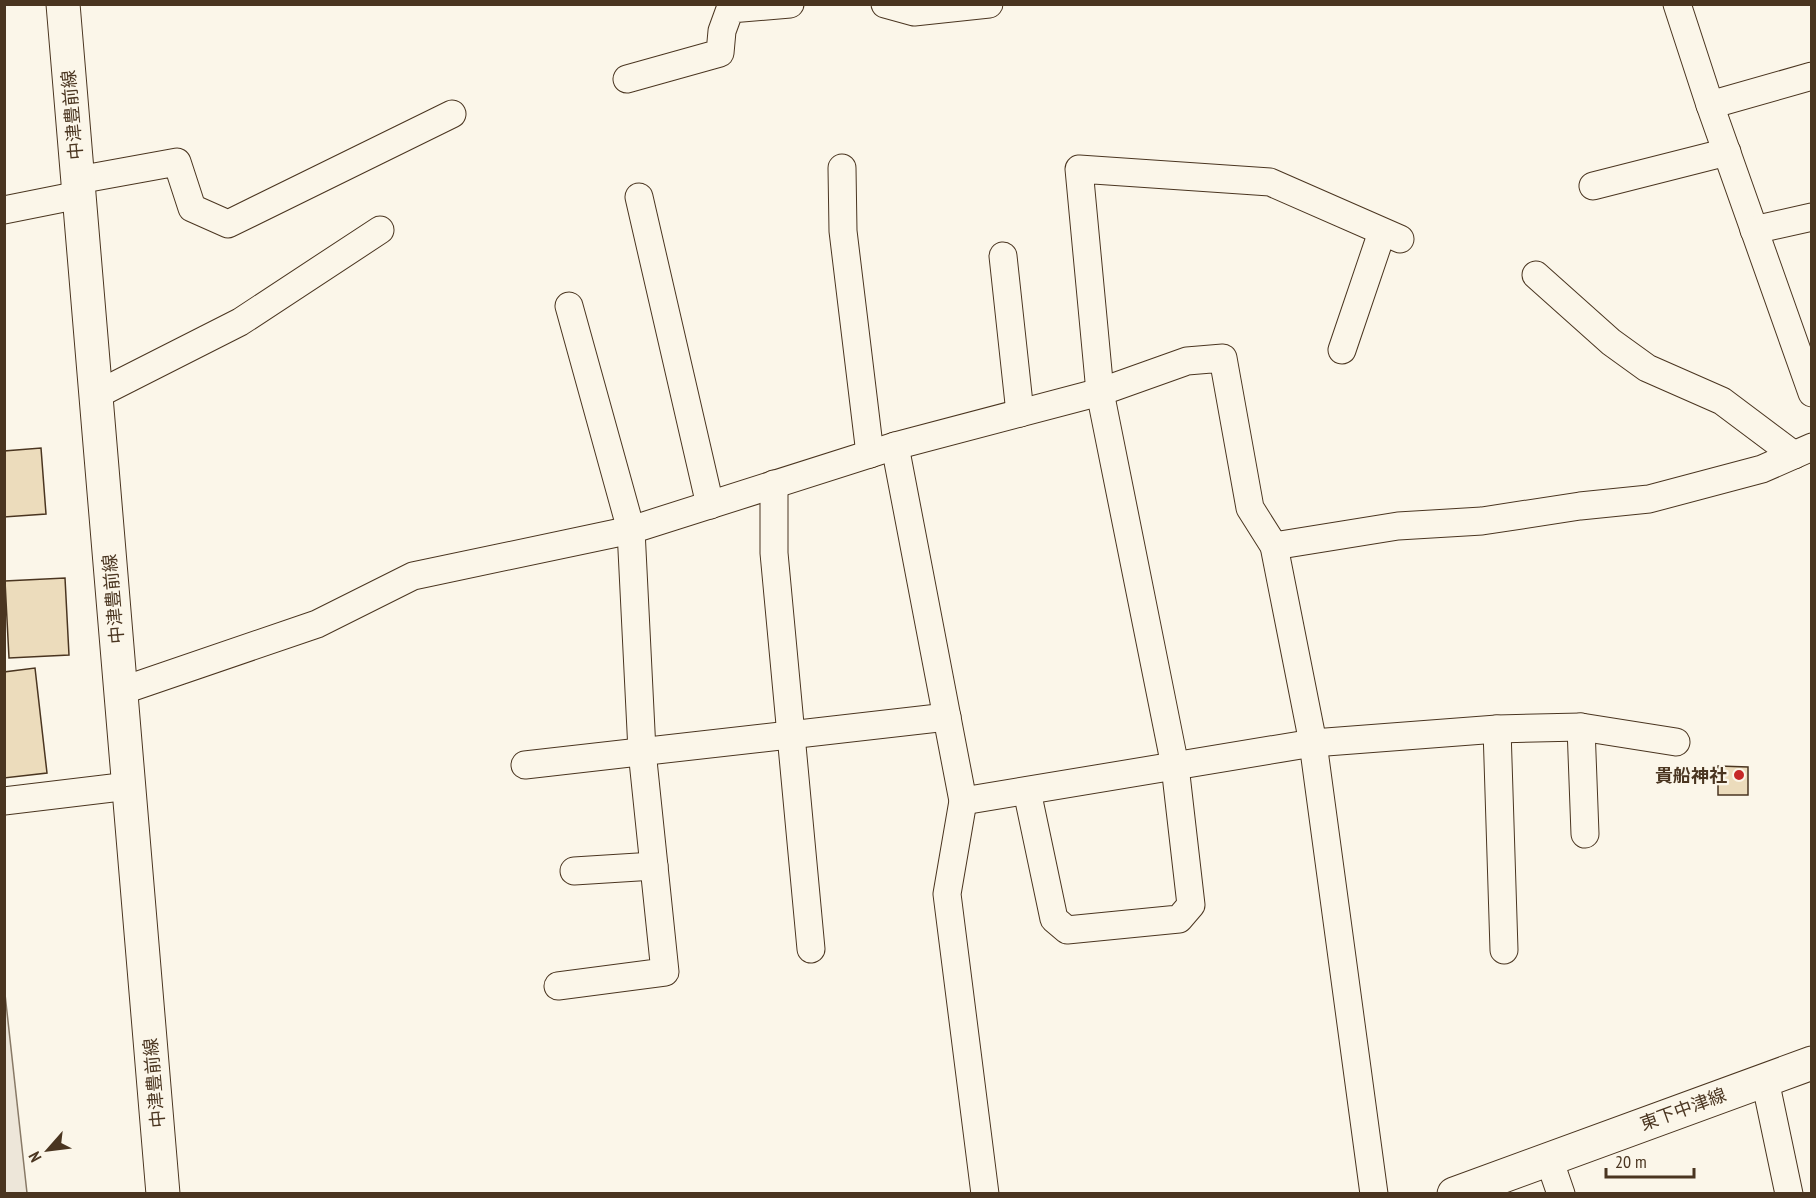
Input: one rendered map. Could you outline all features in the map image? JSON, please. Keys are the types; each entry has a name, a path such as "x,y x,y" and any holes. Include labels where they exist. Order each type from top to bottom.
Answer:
{"main road":[{"name":"中津豊前線","path":"63,4 163,1194"},
{"name":"東下中津線","path":"1454,1194 1812,1063"}],"street":[{"path":"627,79 720,53 722,31 730,9 790,4"},
{"path":"885,4 914,12 989,4"},
{"path":"1677,4 1726,152 1812,393"},
{"path":"1710,105 1812,76"},
{"path":"4,210 177,162 192,208 228,224 452,114"},
{"path":"1593,186 1726,152"},
{"path":"843,168 843,231 882,450 947,717 963,801 947,894 985,1194"},
{"path":"1028,790 1054,919 1067,930 1179,919 1191,905 1174,766 1100,392 1079,169 1270,182 1391,236 1342,350"},
{"path":"639,197 710,505"},
{"path":"1754,230 1812,217"},
{"path":"96,395 240,322 380,230"},
{"path":"1003,256 1020,413"},
{"path":"1536,274 1611,342 1647,368 1722,400 1803,451"},
{"path":"558,986 665,972 642,752 631,530 569,306"},
{"path":"121,691 317,624 413,576 631,530 882,450 1100,392 1188,361 1223,358 1250,508 1274,546 1313,743 1374,1194"},
{"path":"1274,546 1398,526 1482,521 1580,506 1649,500 1762,469 1803,451"},
{"path":"774,484 774,553 811,949"},
{"path":"525,765 947,717"},
{"path":"963,801 1313,743 1497,729 1581,727 1676,742"},
{"path":"1581,727 1585,834"},
{"path":"1497,729 1504,950"},
{"path":"4,801 129,786"},
{"path":"574,871 654,866"},
{"path":"1765,1080 1789,1194"},
{"path":"1549,1159 1561,1194"}],"shaded area":[{"path":"5,994 27,1193 5,1193"}],"building":[{"path":"41,448 46,514 4,517 4,451"},
{"path":"65,578 69,655 9,658 5,581"},
{"path":"35,668 47,773 4,778 4,672"},
{"path":"1718,766 1748,767 1748,795 1718,795"}],"place":[{"name":"貴船神社","path":"1739,775"}]}
